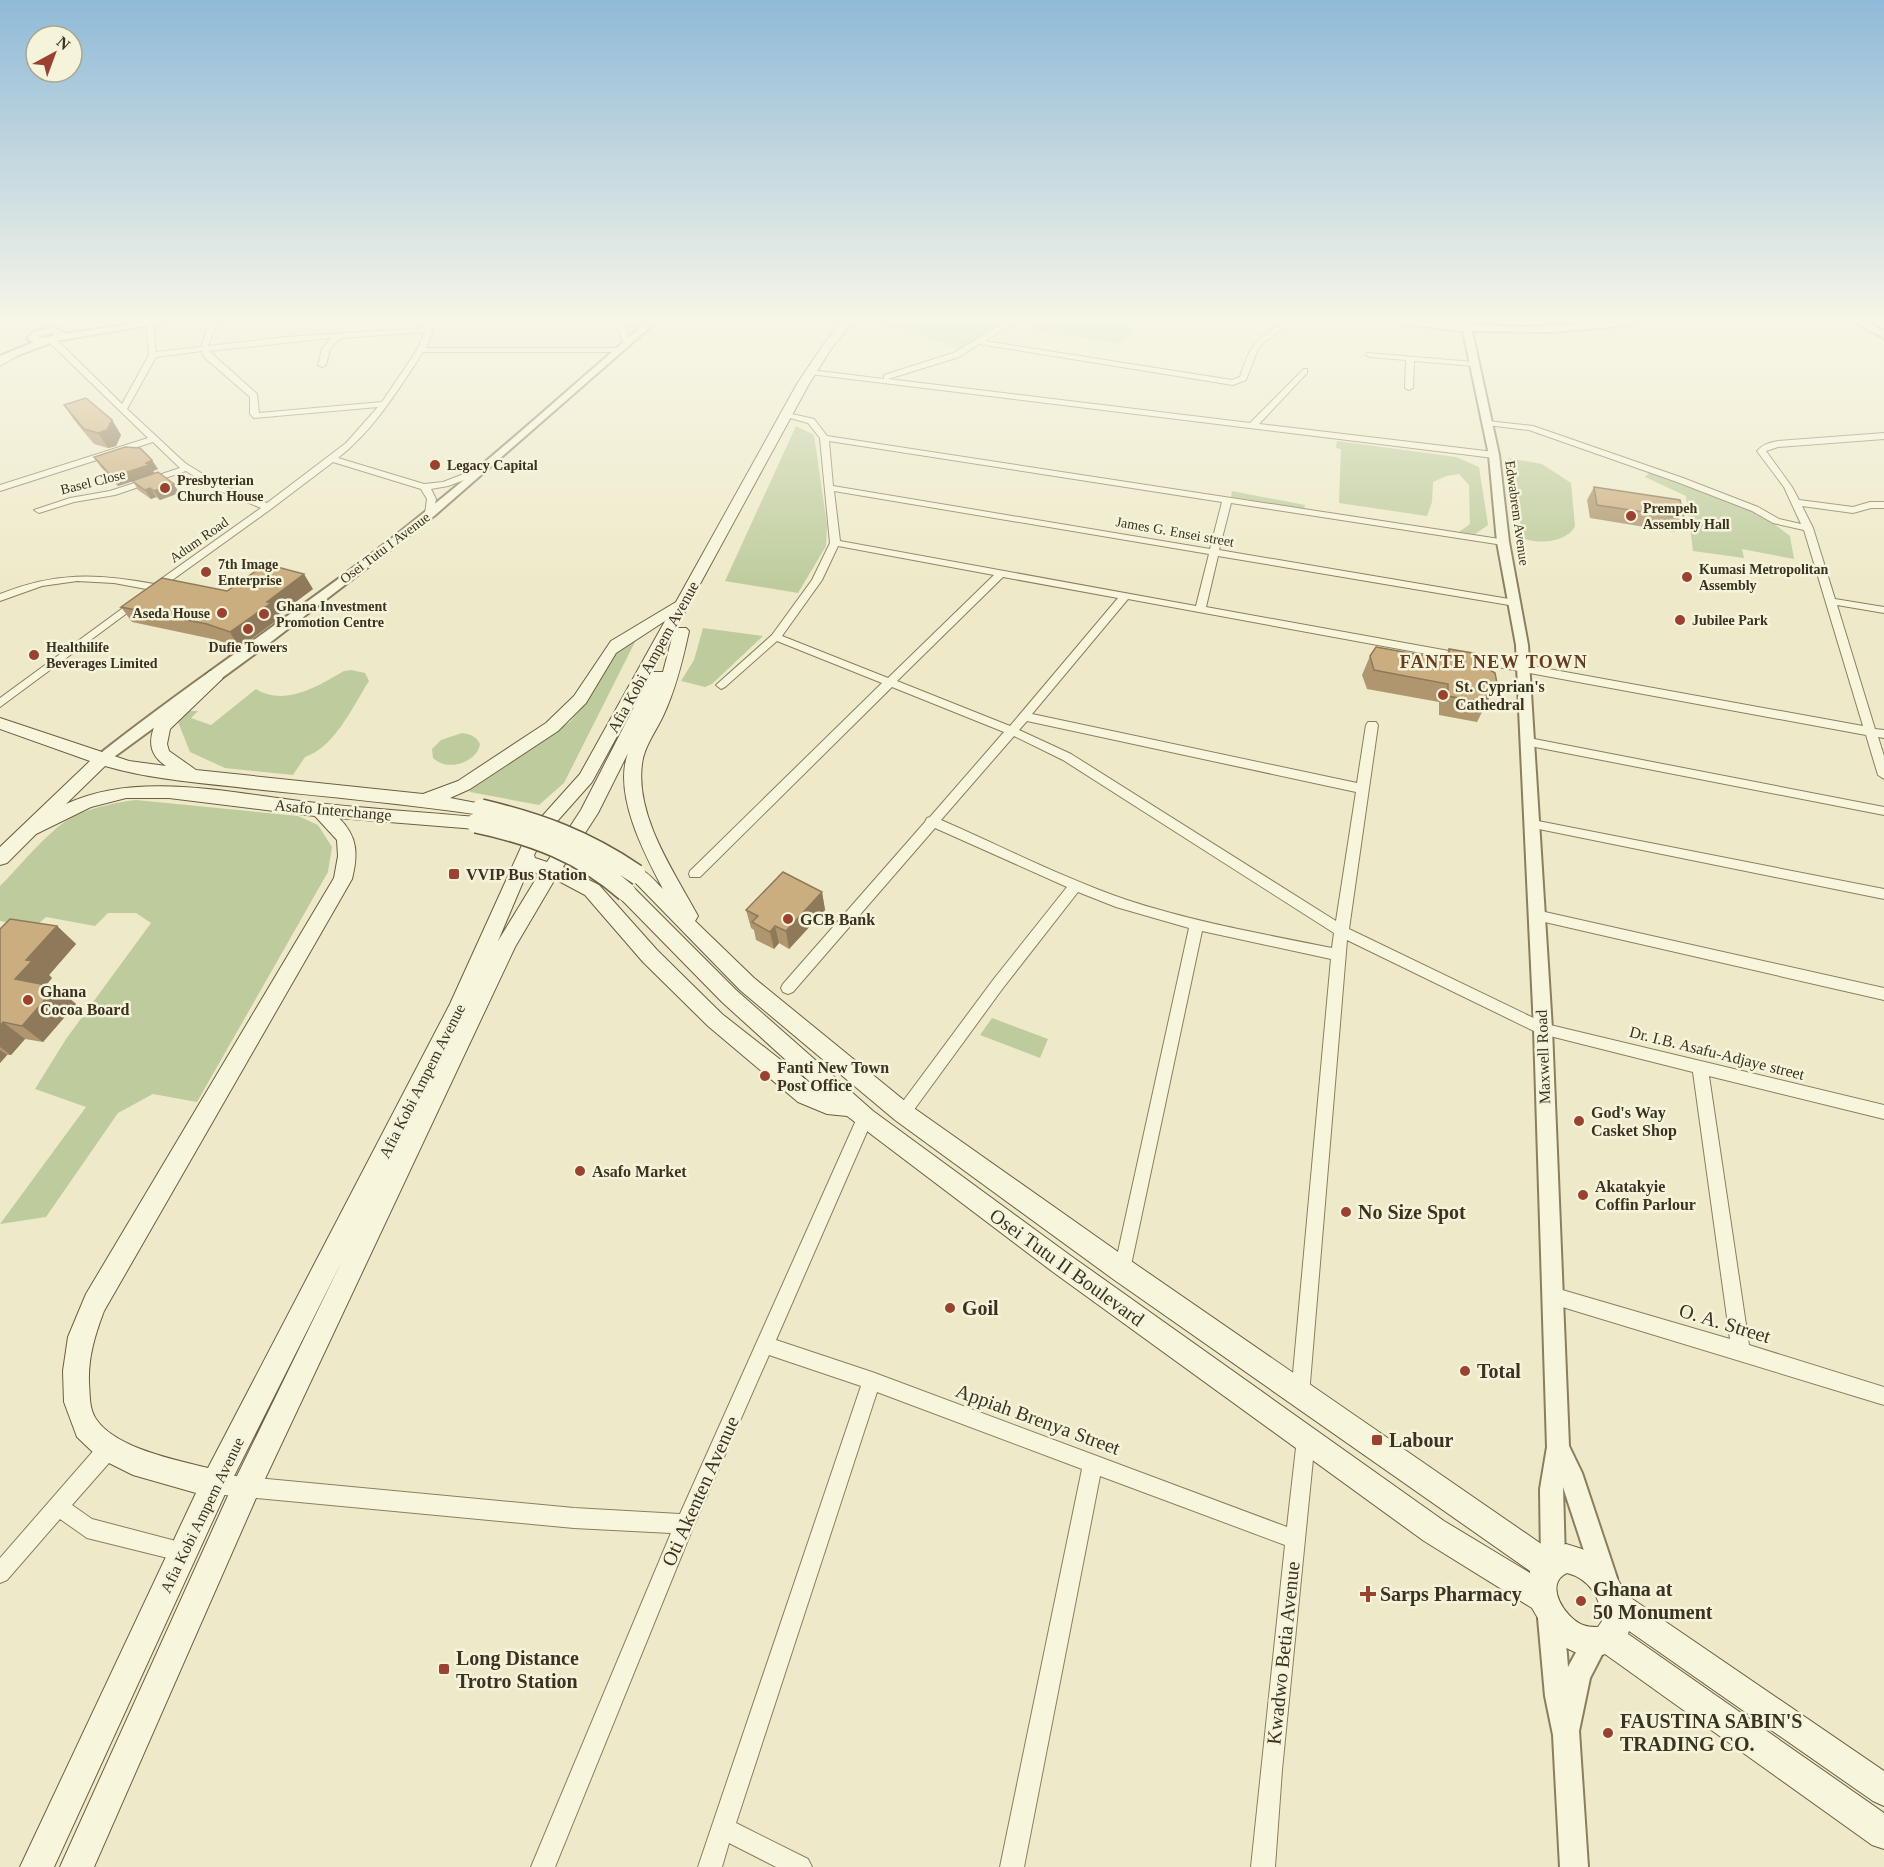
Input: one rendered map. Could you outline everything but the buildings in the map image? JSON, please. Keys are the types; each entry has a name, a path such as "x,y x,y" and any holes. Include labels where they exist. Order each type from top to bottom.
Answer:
{"main road":[{"name":"Afia Kobi Ampem Avenue","path":"77,1867 246,1488 506,944 530,903 590,813 795,408"},
{"name":"Afia Kobi Ampem Avenue","path":"37,1867 215,1484 455,1015 525,855 537,832 586,778 791,415"},
{"path":"421,800 449,792 552,727 580,699 616,644 684,603"},
{"path":"681,631 672,671 657,712 633,763 633,784 638,814 675,894 700,936"},
{"path":"201,777 167,759 158,749 158,739 162,727 216,675"},
{"name":"Asafo Interchange","path":"0,723 102,759 129,766 201,777 421,800 533,821 571,834 603,851 636,874"},
{"name":"Osei Tutu I Avenue","path":"0,858 102,759"},
{"name":"Asafo Interchange","path":"30,829 86,802 126,792 169,792 320,810 448,819 499,828 532,837 579,856 605,872 626,892"},
{"path":"215,1484 143,1465 109,1448 86,1428 77,1401 76,1371 81,1337 95,1303 329,907 343,879 348,860 348,845 342,831 320,810"},
{"path":"525,855 528,862 535,866 553,870 592,890 650,956 715,1020 806,1095 827,1104 858,1112"},
{"name":"Osei Tutu II Boulevard","path":"636,874 700,936 738,990 903,1113 1122,1270 1300,1395 1551,1563"},
{"name":"Osei Tutu II Boulevard","path":"626,892 738,990 858,1112 1062,1264 1434,1531 1546,1606"},
{"path":"1884,1790 1612,1596 1596,1572 1581,1562 1566,1558 1551,1563 1542,1580 1546,1606 1563,1630 1579,1640 1602,1640 1884,1833"},
{"path":"1602,1640 1616,1624 1612,1596"}],"street":[{"path":"254,408 254,414 257,417 344,408"},
{"name":"Adum Road","path":"0,703 333,459 381,408"},
{"name":"Osei Tutu I Avenue","path":"102,759 430,514 550,408"},
{"path":"1109,408 1494,455"},
{"path":"1252,426 1269,408"},
{"name":"Edwabrem Avenue","path":"1484,408 1494,455 1503,542 1520,622 1523,668"},
{"path":"123,409 153,439 188,468 216,486 268,507"},
{"path":"721,685 776,637 814,584 831,556 835,543 824,438 814,424 791,415"},
{"path":"1487,423 1530,428 1690,484 1755,509 1782,523 1808,528"},
{"path":"1884,436 1778,444 1762,448 1761,451 1788,487 1808,528 1884,775"},
{"path":"824,438 1503,542"},
{"path":"0,488 153,439"},
{"path":"333,459 424,487 433,496 430,514"},
{"name":"Basel Close","path":"39,510 73,500 112,493 188,468"},
{"path":"424,487 445,484 477,472"},
{"name":"James G. Ensei street","path":"830,488 1515,603"},
{"path":"1200,609 1227,500"},
{"path":"1796,502 1853,510 1873,504 1884,506"},
{"path":"835,543 1884,734"},
{"path":"695,874 1000,574"},
{"path":"0,598 36,584 61,578 125,581 156,587"},
{"path":"788,988 1012,731 1125,596"},
{"path":"1829,601 1884,610"},
{"name":"Dr. I.B. Asafu-Adjaye street","path":"776,637 1012,731 1067,757 1343,932 1543,1029 1884,1112"},
{"name":"Maxwell Road","path":"1523,668 1529,742 1543,1029 1558,1446 1551,1472 1549,1499 1551,1563"},
{"path":"1023,716 1364,789"},
{"path":"1300,1395 1338,956 1372,725"},
{"path":"1529,742 1884,811"},
{"path":"932,821 999,849 1075,886 1157,915 1338,956"},
{"path":"1533,824 1884,894"},
{"path":"903,1113 998,984 1075,886"},
{"path":"1536,915 1884,994"},
{"path":"1122,1270 1197,924"},
{"path":"1700,1068 1741,1351"},
{"name":"Oti Akenten Avenue","path":"543,1867 685,1524 764,1345 858,1112"},
{"name":"O. A. Street","path":"1552,1296 1741,1351 1884,1396"},
{"name":"Appiah Brenya Street","path":"764,1345 872,1381 1294,1539"},
{"path":"710,1867 872,1381"},
{"name":"Kwadwo Betia Avenue","path":"1263,1867 1294,1539 1306,1439"},
{"name":"Maxwell Road","path":"1558,1446 1570,1473 1612,1596"},
{"path":"0,1573 60,1507 109,1448"},
{"path":"1012,1867 1093,1463"},
{"path":"215,1484 574,1518 685,1524"},
{"path":"60,1507 87,1528 183,1552"},
{"path":"1546,1606 1558,1696 1566,1735 1574,1867"},
{"path":"1566,1735 1578,1675 1602,1640"},
{"path":"723,1828 800,1867"}],"green space":[{"path":"796,426 814,435 827,525 826,546 798,593 725,581"},
{"path":"1337,441 1456,457 1479,467 1488,525 1475,534 1459,532 1470,524 1469,485 1459,474 1446,476 1433,482 1432,502 1427,516 1339,503 1341,449 1336,448"},
{"path":"1508,458 1542,464 1571,483 1575,526 1566,536 1552,541 1523,538"},
{"path":"1649,473 1760,513 1790,536 1794,559 1742,549 1744,558 1693,551 1686,496 1645,477"},
{"path":"1232,491 1305,505 1304,509 1231,497"},
{"path":"703,628 763,636 712,684 705,687 681,681 694,660"},
{"path":"638,636 564,783 539,805 470,792 470,789 570,722 585,704 615,653"},
{"path":"344,671 365,673 369,681 334,735 316,752 305,757 293,775 225,768 190,752 178,722 188,711 198,711 191,718 211,725 256,689 278,696 290,695 312,688"},
{"path":"462,733 477,739 480,744 473,756 453,765 433,758 432,749 441,740"},
{"path":"136,800 298,816 318,825 332,847 328,872 197,1102 153,1094 118,1113 46,1217 0,1224 86,1107 35,1089 66,1039 151,923 136,913 108,913 95,926 46,917 35,927 0,921 0,886 43,841 66,821 95,808"},
{"path":"992,1018 1048,1039 1040,1058 980,1035"}],"place":[{"name":"Legacy Capital","path":"435,465"},
{"name":"Presbyterian Church House","path":"165,488"},
{"name":"Prempeh Assembly Hall","path":"1631,516"},
{"name":"7th Image Enterprise","path":"206,572"},
{"name":"Kumasi Metropolitan Assembly","path":"1687,577"},
{"name":"Aseda House","path":"222,613"},
{"name":"Ghana Investment Promotion Centre","path":"264,614"},
{"name":"Jubilee Park","path":"1680,620"},
{"name":"Dufie Towers","path":"248,629"},
{"name":"Healthilife Beverages Limited","path":"34,655"},
{"name":"St. Cyprian's Cathedral","path":"1443,695"},
{"name":"VVIP Bus Station","path":"454,874"},
{"name":"GCB Bank","path":"788,919"},
{"name":"Ghana Cocoa Board","path":"28,1000"},
{"name":"Fanti New Town Post Office","path":"765,1076"},
{"name":"God's Way Casket Shop","path":"1579,1121"},
{"name":"Asafo Market","path":"580,1171"},
{"name":"Akatakyie Coffin Parlour","path":"1583,1195"},
{"name":"No Size Spot","path":"1346,1212"},
{"name":"Goil","path":"950,1308"},
{"name":"Total","path":"1465,1371"},
{"name":"Labour","path":"1377,1440"},
{"name":"Sarps Pharmacy","path":"1368,1594"},
{"name":"Ghana at 50 Monument","path":"1581,1601"},
{"name":"Long Distance Trotro Station","path":"444,1669"},
{"name":"FAUSTINA SABIN'S TRADING CO.","path":"1608,1733"}],"district":[{"name":"FANTE NEW TOWN","path":"1494,662"}]}
